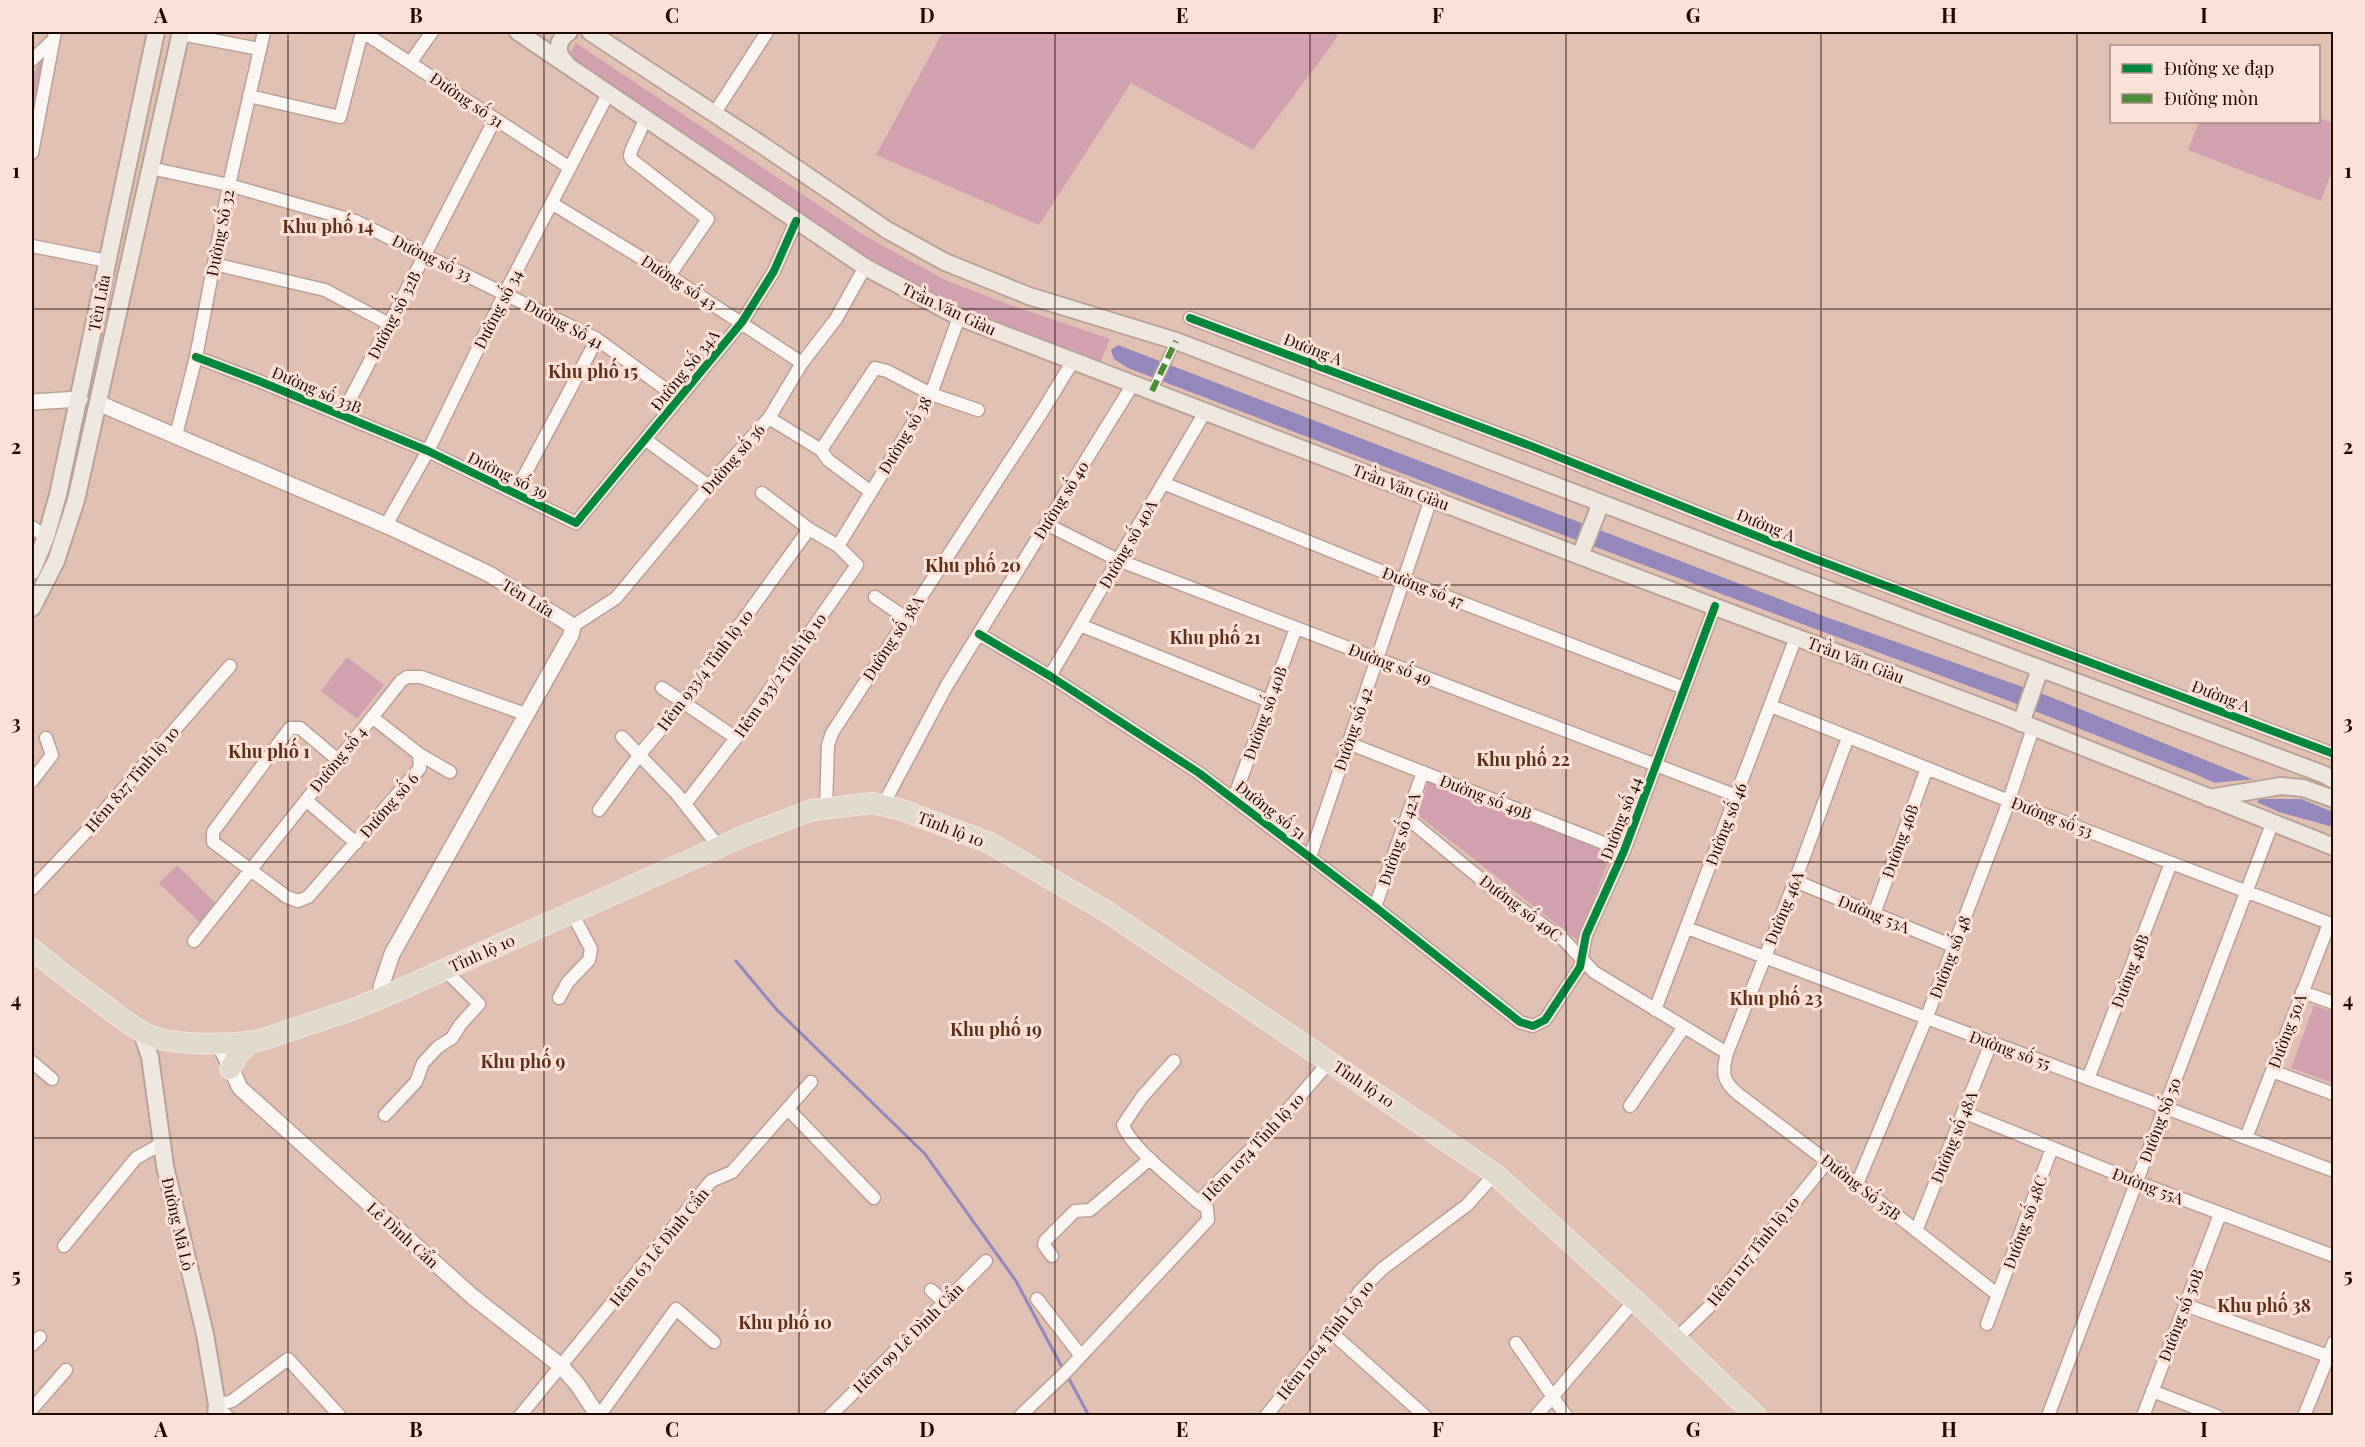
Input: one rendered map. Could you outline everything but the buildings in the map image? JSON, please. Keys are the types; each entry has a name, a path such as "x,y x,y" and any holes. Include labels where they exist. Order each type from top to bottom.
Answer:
{"main road":[{"name":"Tên Lửa","path":"32,571 46,537 58,495 156,32"},
{"name":"Trần Văn Giàu","path":"524,32 865,267 959,317 1133,384 1154,388 1205,412 1431,499 1582,551 1715,606 2027,725 2334,847"},
{"path":"566,63 558,48 561,38 569,32"},
{"path":"590,32 887,231 945,262 1599,508 2330,777"},
{"name":"Tên Lửa","path":"32,608 47,581 64,541 76,500 181,33"},
{"path":"80,399 98,403"},
{"path":"1582,551 1599,508"},
{"path":"2027,725 2040,669"},
{"path":"2208,798 2281,786 2303,788 2334,799"},
{"name":"Tỉnh lộ 10","path":"32,949 76,986 141,1032 162,1038 220,1045 250,1042 354,1009 719,847 812,810 866,803 883,805 936,821 990,843 1109,913 1495,1174 1635,1300 1756,1416"},
{"name":"Đường Mã Lò","path":"141,1032 150,1057 165,1166 205,1334 220,1412"},
{"path":"230,1069 238,1054 250,1042"}],"street":[{"name":"Đường Số 32","path":"177,435 196,357 229,185 264,32"},
{"path":"249,96 340,117 363,32"},
{"name":"Đường số 31","path":"363,32 570,168"},
{"path":"410,63 432,32"},
{"path":"714,114 766,32"},
{"path":"181,33 259,49"},
{"path":"32,60 54,36"},
{"path":"32,153 54,36"},
{"name":"Đường số 34","path":"386,525 428,451 505,293 609,92"},
{"path":"646,118 631,151 632,160 708,219 669,276"},
{"name":"Đường số 32B","path":"342,415 495,119"},
{"name":"Đường số 33","path":"150,168 229,185 355,220 505,293"},
{"name":"Đường số 43","path":"553,204 742,322 802,363"},
{"name":"Đường Số 34A","path":"576,523 742,322 774,271 796,221"},
{"path":"32,246 107,261"},
{"path":"214,264 325,290 389,324"},
{"name":"Đường số 36","path":"573,626 616,598 769,418 802,363 836,319 865,267"},
{"name":"Đường Số 41","path":"505,293 597,339 679,399"},
{"name":"Đường số 38","path":"838,546 931,394 959,317"},
{"name":"Đường A","path":"1190,318 1531,446 1812,558 2334,754"},
{"path":"515,494 597,339"},
{"path":"1154,388 1174,347"},
{"name":"Đường số 33B","path":"196,357 428,451"},
{"name":"Đường số 38A","path":"826,807 829,740 1073,361"},
{"path":"820,450 875,368 887,371 931,394 978,410"},
{"name":"Đường số 40","path":"883,805 947,685 1133,384"},
{"path":"32,402 80,399"},
{"name":"Tên Lửa","path":"98,403 386,525 489,574 573,626 572,635 525,714 392,954 381,987 385,996"},
{"name":"Đường số 40A","path":"1050,676 1205,412"},
{"path":"769,418 820,450 828,460 871,492"},
{"path":"646,440 709,486"},
{"name":"Đường số 39","path":"428,451 576,523"},
{"name":"Đường số 47","path":"1163,483 1403,580 1684,688"},
{"path":"762,493 809,529 838,546"},
{"name":"Đường số 42","path":"1310,857 1431,499"},
{"name":"Đường số 49","path":"1046,524 1118,561 1737,796"},
{"path":"32,527 46,537"},
{"name":"Hẻm 933/4 Tỉnh lộ 10","path":"599,810 640,754 684,702 809,529"},
{"name":"Hẻm 933/2 Tỉnh lộ 10","path":"685,804 736,738 857,565 838,546"},
{"path":"875,597 906,618"},
{"name":"Đường số 44","path":"1533,1026 1545,1020 1582,961 1586,935 1624,851 1715,606"},
{"path":"1080,625 1269,701"},
{"name":"Đường số 40B","path":"1234,798 1296,628"},
{"name":"Đường số 51","path":"979,634 1050,676 1199,773 1375,907 1520,1022 1533,1026"},
{"name":"Đường số 46","path":"1655,1010 1796,637"},
{"name":"Hẻm 827 Tỉnh lộ 10","path":"32,889 85,833 230,666"},
{"name":"Đường số 4","path":"194,941 401,681 414,676 525,714"},
{"path":"662,688 736,738"},
{"name":"Đường số 53","path":"1771,706 2331,925"},
{"name":"Đường số 6","path":"372,717 419,754 450,772"},
{"name":"Đường số 48","path":"1857,1184 1926,1019 2009,801 2027,725"},
{"path":"250,871 215,845 211,835 286,731 290,728 300,728 338,760"},
{"path":"622,737 685,804 719,847"},
{"name":"Đường 46A","path":"1724,1080 1723,1066 1727,1053 1795,881 1848,737"},
{"path":"32,781 52,755 46,738"},
{"name":"Đường số 49B","path":"1348,743 1624,851"},
{"name":"Đường số 6","path":"250,871 286,897 292,900 303,900 418,772 421,763 419,754"},
{"name":"Đường 46B","path":"1874,914 1927,768"},
{"name":"Đường số 42A","path":"1375,907 1423,772"},
{"name":"Đường số 6","path":"306,800 356,843"},
{"name":"Đường số 49C","path":"1407,818 1488,885 1564,940 1594,972 1727,1053"},
{"name":"Đường Số 50","path":"2048,1416 2272,824"},
{"name":"Đường 48B","path":"2088,1079 2171,863"},
{"name":"Đường 53A","path":"1795,881 1953,946"},
{"path":"559,998 568,982 590,960 591,954 591,949 572,913"},
{"name":"Đường 50A","path":"2246,1138 2302,992 2331,925"},
{"name":"Đường số 55","path":"1687,928 2334,1171"},
{"path":"385,1115 416,1082 423,1063 438,1047 452,1038 460,1025 479,1004 445,969"},
{"path":"2302,992 2334,1003"},
{"path":"1630,1106 1684,1027"},
{"name":"Đường số 48A","path":"1916,1231 1991,1043"},
{"name":"Lê Đình Cẩn","path":"220,1045 240,1088 473,1298 561,1366 577,1384 599,1416"},
{"path":"1174,1061 1142,1097 1123,1125 1150,1159 1198,1202"},
{"name":"Hẻm 1074 Tỉnh lộ 10","path":"1077,1360 1208,1220 1207,1208 1198,1202 1273,1127 1330,1061"},
{"path":"32,1062 52,1079"},
{"path":"2272,1071 2334,1094"},
{"name":"Đường Số 55B","path":"1724,1080 1738,1094 1828,1161 1998,1295"},
{"name":"Hẻm 63 Lê Đình Cẩn","path":"520,1416 711,1181 732,1172 810,1082"},
{"path":"788,1108 874,1198"},
{"name":"Đường 55A","path":"1964,1112 2137,1182 2334,1256"},
{"path":"64,1246 136,1158 162,1143"},
{"name":"Đường số 48C","path":"1987,1324 2052,1148"},
{"path":"1052,1256 1044,1245 1057,1227 1075,1211 1090,1210 1150,1159"},
{"name":"Hẻm 1117 Tỉnh lộ 10","path":"1676,1339 1730,1282 1828,1161"},
{"name":"Hẻm 1104 Tỉnh Lộ 10","path":"1266,1416 1332,1334 1360,1291 1382,1269 1467,1205 1495,1174"},
{"name":"Đường số 50B","path":"2143,1416 2220,1214"},
{"name":"Hẻm 99 Lê Đình Cẩn","path":"830,1416 986,1261"},
{"path":"931,1290 944,1302"},
{"path":"1020,1416 1077,1360 1038,1299"},
{"path":"1536,1416 1635,1300"},
{"path":"2185,1305 2328,1356"},
{"path":"599,1416 676,1309 714,1342"},
{"path":"1332,1334 1425,1416"},
{"path":"2304,1416 2334,1342"},
{"path":"1516,1343 1566,1416"},
{"path":"220,1412 288,1359 340,1416"},
{"path":"32,1409 66,1370"},
{"path":"2152,1391 2217,1416"}],"shaded area":[{"path":"943,32 1340,32 1253,150 1131,83 1039,225 876,155"},
{"path":"576,43 865,236 947,281 1110,339 1100,363 996,324 927,294 861,259 567,58"},
{"path":"43,58 32,113 32,76"},
{"path":"2320,118 2334,123 2333,167 2321,201 2188,150 2199,123 2320,123"},
{"path":"1118,345 1826,617 2048,696 2333,812 2333,827 2279,812 2195,774 2009,701 1539,526 1128,368 1114,359 1111,350"},
{"path":"347,657 384,685 357,719 321,691"},
{"path":"1428,781 1611,854 1578,941 1418,815"},
{"path":"177,865 217,905 199,922 159,883"},
{"path":"2314,1005 2333,1012 2333,1083 2291,1068"}],"pier":[{"path":"2257,779 2307,799 2260,799 2255,804 2212,783"}],"waterway":[{"path":"736,961 777,1010 925,1154 1016,1281 1063,1369"},
{"path":"1067,1375 1089,1416"}],"marked path":[{"path":"1152,391 1176,341"}],"cycle path":[{"path":"196,357 428,451 576,523 742,322 774,271 796,221"},
{"path":"1190,318 1531,446 1812,558 2334,754"},
{"path":"979,634 1050,676 1199,773 1375,907 1520,1022 1533,1026 1545,1020 1580,967 1586,935 1624,851 1715,606"}],"district":[{"name":"Khu phố 14","path":"328,227"},
{"name":"Khu phố 15","path":"593,372"},
{"name":"Khu phố 20","path":"973,566"},
{"name":"Khu phố 21","path":"1215,638"},
{"name":"Khu phố 1","path":"269,752"},
{"name":"Khu phố 22","path":"1523,760"},
{"name":"Khu phố 23","path":"1776,999"},
{"name":"Khu phố 19","path":"996,1030"},
{"name":"Khu phố 9","path":"523,1062"},
{"name":"Khu phố 38","path":"2264,1306"},
{"name":"Khu phố 10","path":"785,1323"}]}
